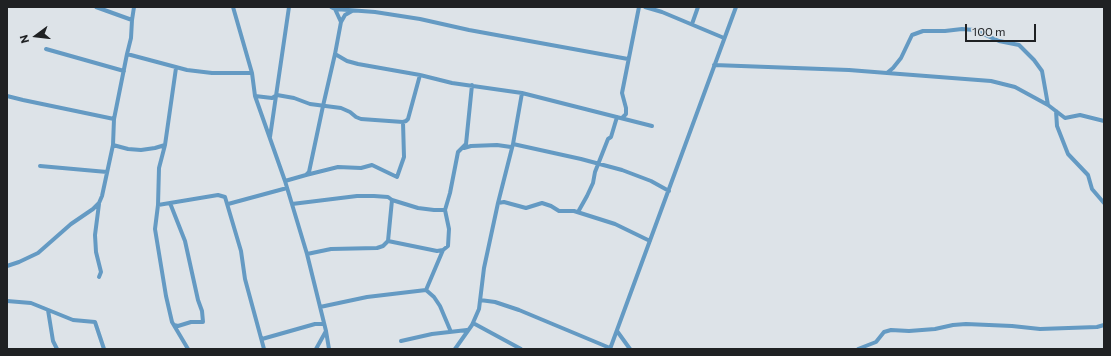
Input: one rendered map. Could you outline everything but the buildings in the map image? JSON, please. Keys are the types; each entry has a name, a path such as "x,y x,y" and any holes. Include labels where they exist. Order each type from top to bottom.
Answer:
{"street":[{"path":"96,7 132,20"},
{"path":"99,277 101,272 96,252 95,235 99,203 102,196 113,145 114,119 131,38 134,7"},
{"path":"233,7 252,73 255,96 285,181 307,254 329,349"},
{"path":"270,139 289,7"},
{"path":"578,212 593,183 594,172 608,139 611,137 619,118 626,114 622,93 639,7"},
{"path":"645,7 692,24 724,38"},
{"path":"692,24 698,7"},
{"path":"480,300 495,302 519,310 610,348 736,7"},
{"path":"333,8 375,12 420,19 469,30 628,59"},
{"path":"333,8 341,22"},
{"path":"306,175 311,166 322,106 335,54 341,22 345,15 353,10"},
{"path":"887,73 901,58 912,34 923,31 962,29 974,30 999,41 1019,45 1034,60 1042,71 1048,105"},
{"path":"46,49 124,71"},
{"path":"127,54 176,68 212,73 252,73"},
{"path":"335,54 347,61 358,64 420,75 452,83 522,92 652,126"},
{"path":"714,65 849,70 991,81 1015,87 1048,105 1065,118 1080,115 1104,121"},
{"path":"176,68 165,145 159,168 158,205 155,229 166,296 174,326 188,349"},
{"path":"255,96 272,98 277,95 294,98 310,104 341,108 361,119 403,122 408,119 420,75"},
{"path":"463,149 466,144 469,127 472,85"},
{"path":"455,349 472,322 478,309 484,268 512,145 522,92"},
{"path":"7,96 114,119"},
{"path":"1056,111 1057,126 1068,154 1088,175 1092,189 1104,203"},
{"path":"285,181 338,167 361,168 372,165 397,176 404,157 403,122"},
{"path":"113,145 128,149 141,150 165,145"},
{"path":"426,290 443,250 448,246 445,210 458,152 463,149 471,146 512,145 598,164 636,175 669,191"},
{"path":"40,166 107,172"},
{"path":"228,204 287,188"},
{"path":"158,205 218,195 225,197 241,251 245,279 264,349"},
{"path":"292,204 357,196 374,196 388,197 392,200 418,208 445,210"},
{"path":"307,254 331,249 377,248 383,246 388,241 392,200"},
{"path":"498,203 504,202 526,208 542,203 559,211 578,212 615,224 650,241"},
{"path":"7,266 38,253 71,224 99,203"},
{"path":"170,203 185,242 198,300 202,311 202,322 191,322 174,326"},
{"path":"388,241 437,251 443,250"},
{"path":"320,307 367,297 426,290 434,297 440,306 451,332"},
{"path":"7,301 31,303 73,320 95,322 104,349"},
{"path":"48,310 53,341 56,349"},
{"path":"472,322 521,349"},
{"path":"262,339 315,324 324,324"},
{"path":"858,349 876,342 884,332 891,330 910,331 935,329 952,325 966,324 1040,329 1097,327 1104,325"},
{"path":"401,341 432,334 467,330"},
{"path":"316,349 326,331"},
{"path":"617,331 630,349"}]}
